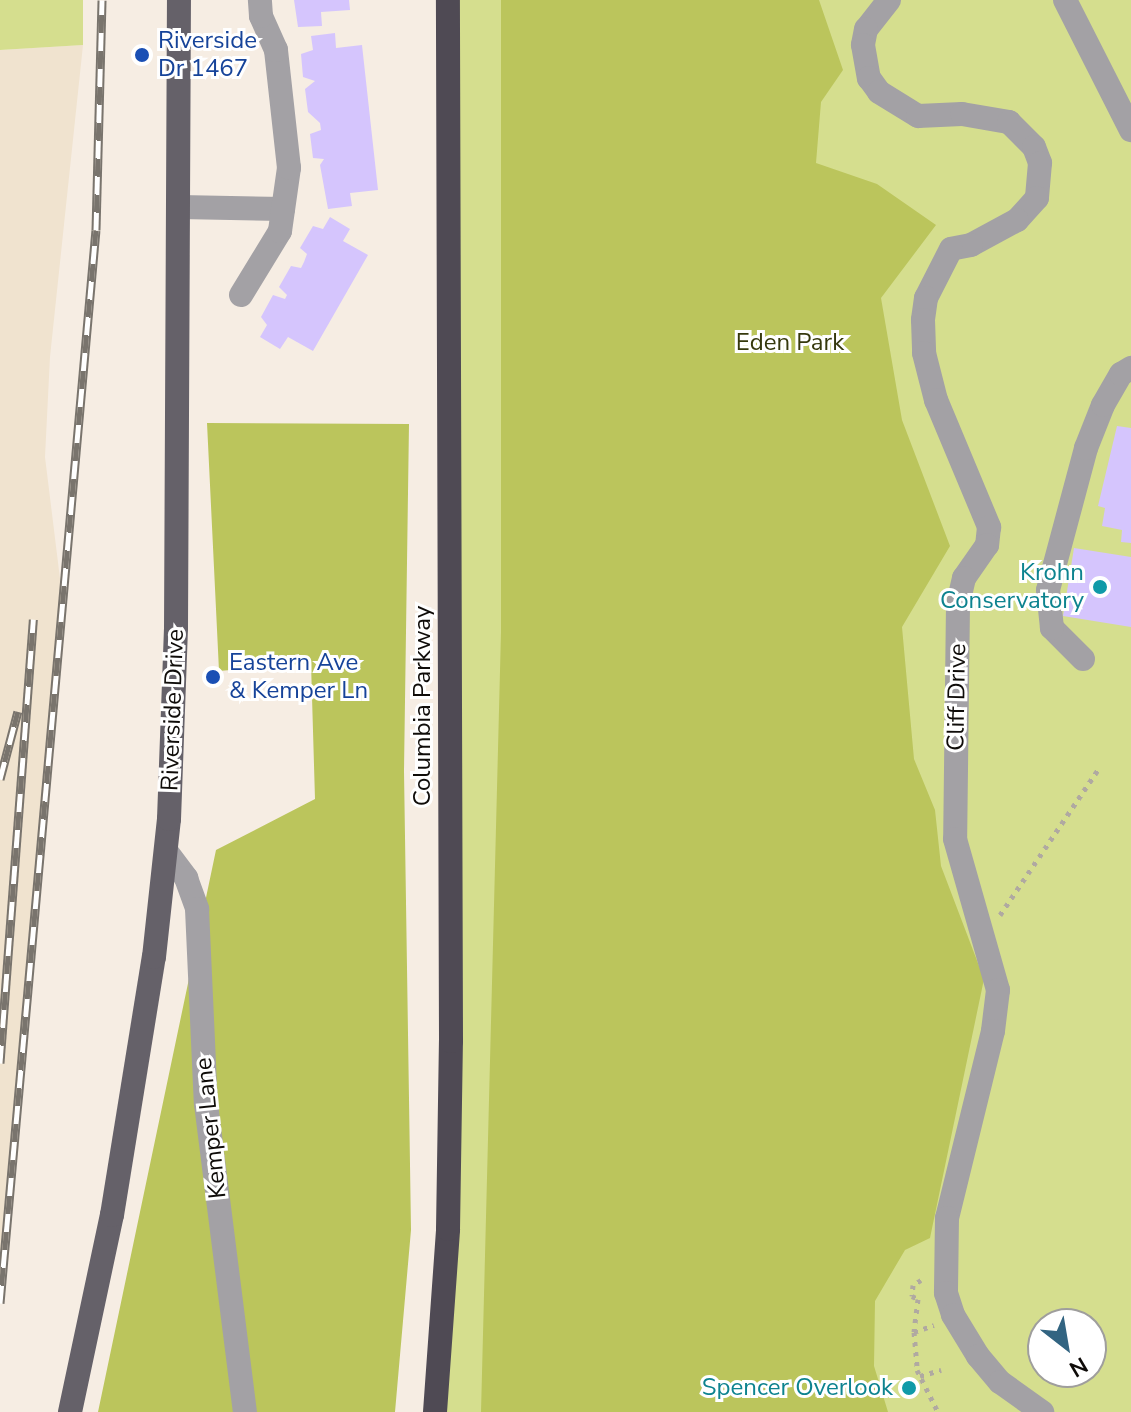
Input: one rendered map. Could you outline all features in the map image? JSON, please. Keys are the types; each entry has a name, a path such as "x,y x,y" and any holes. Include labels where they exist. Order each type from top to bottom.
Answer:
{"highway":[{"name":"Columbia Parkway","path":"435,1412 448,1229 452,1025 448,0"}],"main road":[{"name":"Riverside Drive","path":"70,1412 112,1215 166,851 176,628 179,0"}],"street":[{"path":"241,295 280,231 289,168 276,50 261,16 260,0"},
{"name":"Cliff Drive","path":"889,0 866,29 863,45 867,70 879,92 918,116 962,114 1009,122 1034,147 1040,163 1037,198 1017,220 985,239 951,249 934,278 923,320 924,353 936,400 989,527 987,545 964,578 958,605 955,839 998,990 993,1031 947,1218 946,1293 953,1315 978,1356 1000,1382 1042,1412"},
{"path":"1065,0 1131,130"},
{"path":"180,207 283,209"},
{"path":"1083,659 1052,628 1048,590 1086,448 1103,405 1131,368"},
{"name":"Kemper Lane","path":"166,851 186,878 197,909 206,1104 245,1412"}],"path":[{"path":"985,936 1099,768"},
{"path":"921,1268 912,1296 918,1299 914,1332 920,1376 938,1412"},
{"path":"920,1376 941,1370"}],"shaded area":[{"path":"83,45 50,357 45,457 64,611 0,1303 0,50"}],"green space":[{"path":"0,0 83,0 83,45 0,50"},
{"name":"Eden Park","path":"448,0 1131,0 1131,1412 435,1412 448,1229"},
{"name":"Eden Park","path":"501,0 819,0 843,70 821,102 816,163 877,184 936,225 881,298 902,420 950,546 902,627 914,759 935,810 941,866 984,979 930,1238 905,1250 875,1301 874,1366 888,1412 481,1412 501,632"},
{"path":"207,423 409,424 404,771 411,1230 395,1412 98,1412 216,850 315,799 311,663 219,671"}],"building":[{"path":"294,0 349,0 350,10 321,12 322,26 298,27"},
{"path":"335,33 336,48 362,45 378,190 350,193 352,206 328,209 320,165 324,159 313,158 310,134 321,130 320,123 308,112 305,89 315,81 303,77 301,54 313,50 311,36"},
{"path":"330,217 350,229 343,241 368,255 313,351 288,337 280,349 260,337 267,325 261,317 273,295 285,299 287,295 279,287 291,266 301,268 307,254 300,248 313,226 323,229"},
{"name":"Krohn Conservatory","path":"1117,426 1131,428 1131,543 1121,542 1122,530 1102,526 1105,508 1098,506"},
{"name":"Krohn Conservatory","path":"1074,548 1131,557 1131,627 1063,616"}],"railway":[{"path":"0,1303 96,230 102,0"},
{"path":"0,1063 33,619"},
{"path":"0,779 18,711"}],"place":[{"name":"Riverside Dr 1467","path":"142,55"},
{"name":"Krohn Conservatory","path":"1100,587"},
{"name":"Eastern Ave & Kemper Ln","path":"213,677"},
{"name":"Spencer Overlook","path":"909,1388"}]}
